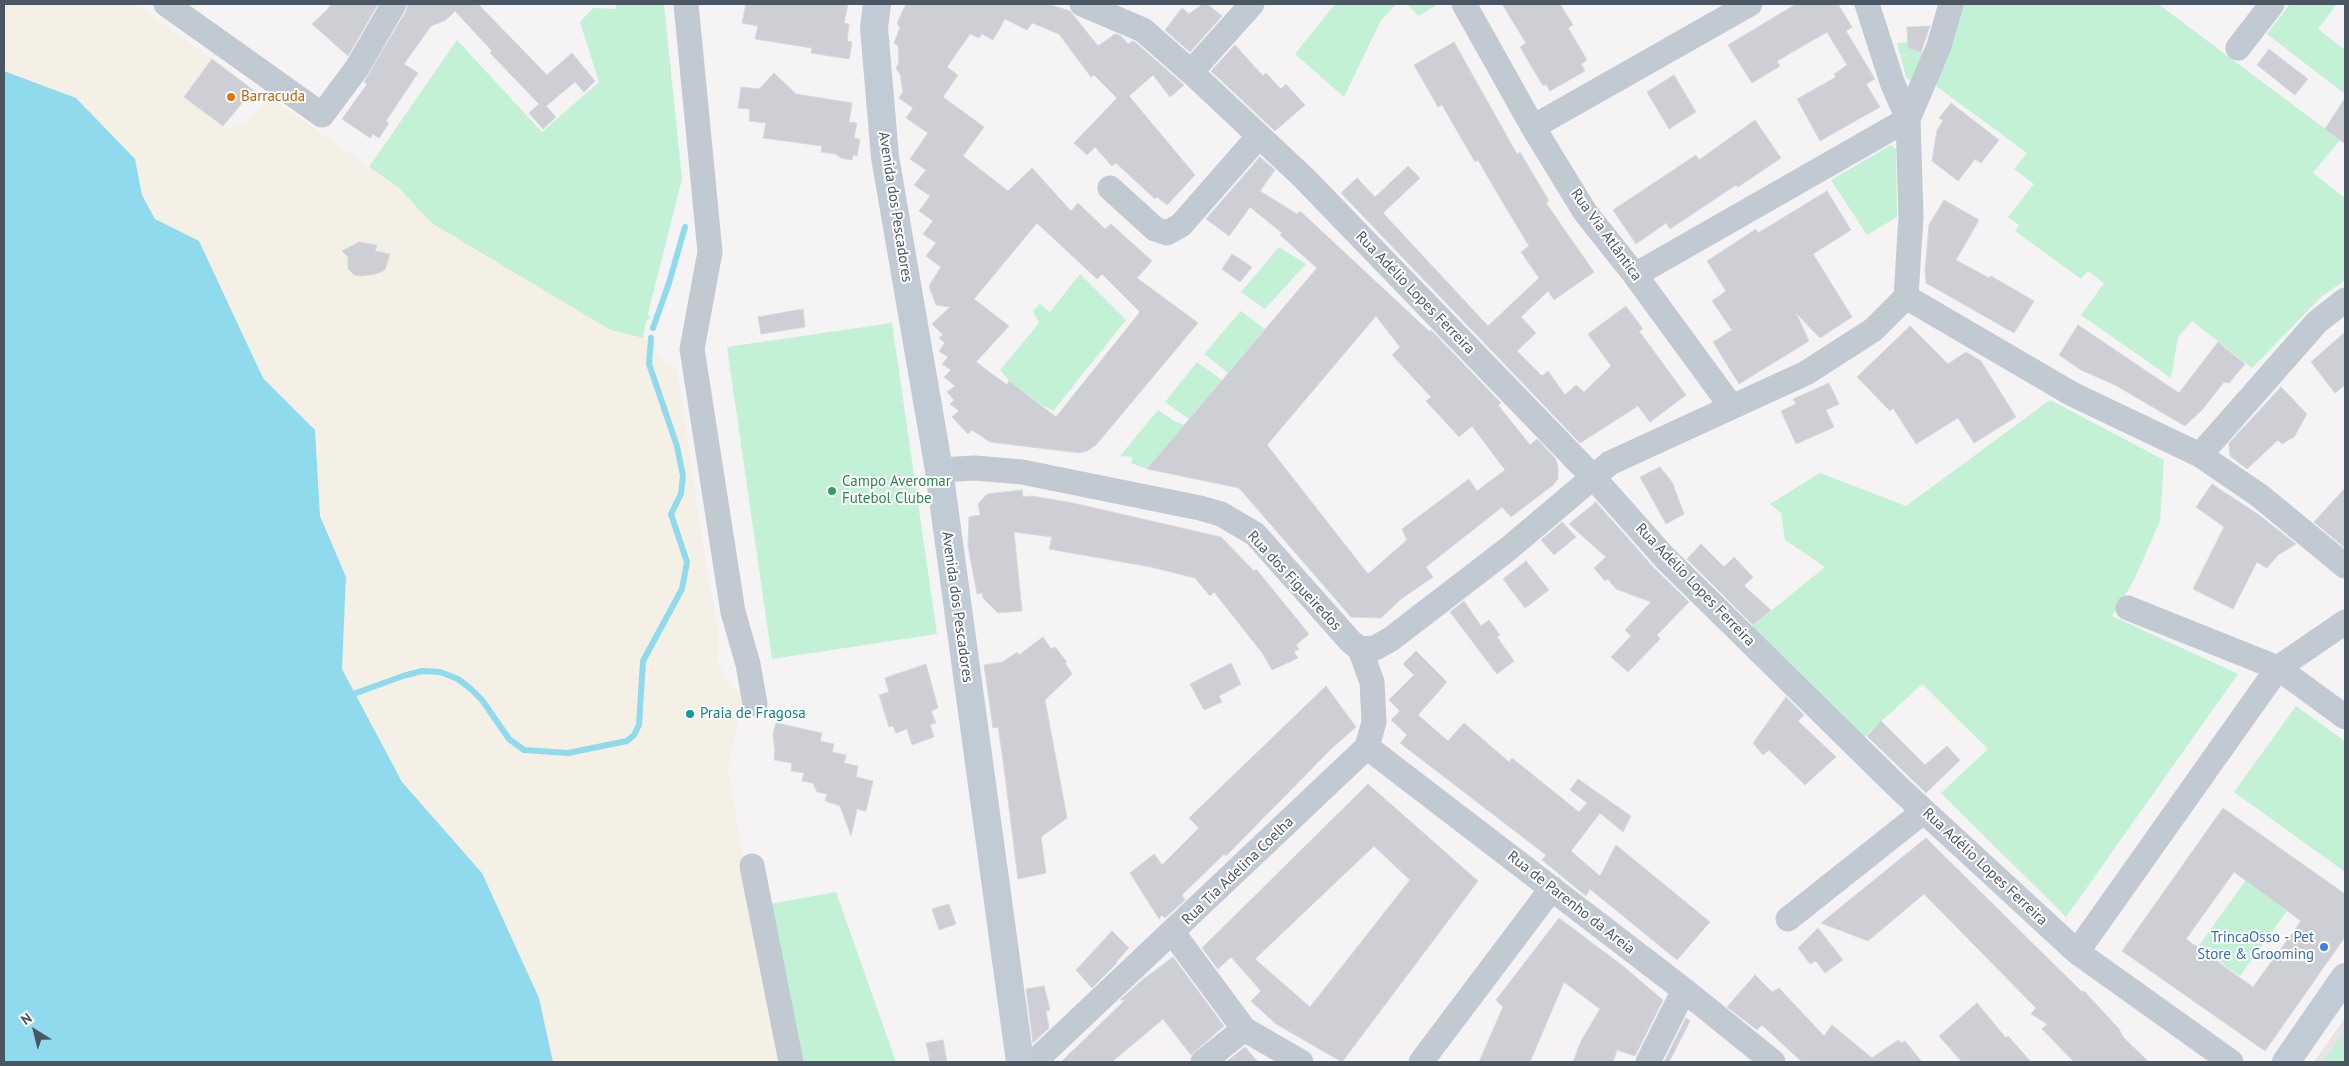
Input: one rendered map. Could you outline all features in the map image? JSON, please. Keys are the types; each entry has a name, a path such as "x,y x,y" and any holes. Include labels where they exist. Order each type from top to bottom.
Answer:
{"street":[{"path":"166,4 322,115 357,68 394,4"},
{"path":"686,4 710,252 692,349 733,612 748,664 755,704"},
{"name":"Avenida dos Pescadores","path":"877,4 874,28 885,157 939,470 1020,1062"},
{"name":"Rua Adélio Lopes Ferreira","path":"1082,4 1143,30 1191,72 1304,178 1593,477 1666,558 1924,811 2077,952 2231,1062"},
{"path":"1191,72 1252,4"},
{"name":"Rua Via Atlântica","path":"1464,4 1533,127 1585,212 1635,275 1731,406"},
{"path":"1533,127 1750,4"},
{"path":"1367,747 1374,722 1372,682 1360,649 1375,648 1390,639 1508,549 1610,464 1731,406 1806,373 1873,330 1906,296 1911,216 1908,119 1892,82 1867,4"},
{"path":"1635,275 1908,119 1938,46 1951,4"},
{"path":"2238,48 2272,4"},
{"path":"1110,188 1155,229 1167,232 1181,225 1259,136"},
{"path":"1906,296 2072,394 2200,455 2260,496 2345,566"},
{"path":"2200,455 2316,322 2345,300"},
{"name":"Rua dos Figueiredos","path":"939,470 975,468 1022,472 1200,508 1221,514 1255,534 1350,642 1360,649"},
{"path":"2128,608 2278,668 2345,718"},
{"path":"2077,952 2278,668 2345,622"},
{"name":"Rua de Parenho da Areia","path":"1367,747 1684,990 1773,1062"},
{"name":"Rua Tia Adelina Coelha","path":"1034,1062 1173,933 1367,747"},
{"path":"1788,919 1924,811"},
{"path":"752,866 791,1062"},
{"path":"1421,1062 1552,888"},
{"path":"1173,933 1244,1029 1301,1062"},
{"path":"2286,1062 2345,977"},
{"path":"1648,1062 1684,990"},
{"path":"1204,1062 1244,1029"}],"shaded area":[{"path":"2345,1018 2345,1062 2314,1062"}],"green space":[{"path":"616,4 664,4 682,179 648,313 650,318 646,321 643,338 610,330 431,223 399,188 369,167 457,40 542,132 599,82 580,22 593,8 615,9"},
{"path":"1335,4 1396,4 1380,22 1344,97 1295,54"},
{"path":"1406,4 1438,4 1419,16"},
{"path":"1960,4 2158,4 2340,140 2313,173 2345,198 2345,280 2321,297 2252,368 2192,321 2178,337 2171,378 2081,315 2104,283 2088,271 2081,279 2015,231 2019,225 2008,217 2034,184 2014,169 2027,153 1936,86"},
{"path":"2290,4 2337,4 2318,29 2345,50 2345,94 2267,34"},
{"path":"1907,42 1908,48 1923,52 1911,81 1906,77 1897,43"},
{"path":"1891,145 1896,149 1897,217 1867,235 1831,180"},
{"path":"1279,247 1306,264 1265,309 1241,292"},
{"path":"1080,274 1126,320 1053,411 1035,401 1009,381 1000,370 1039,323 1033,311 1040,304 1050,312"},
{"path":"1241,311 1265,329 1228,373 1204,354"},
{"name":"Campo Averomar Futebol Clube","path":"892,323 937,634 772,659 727,347"},
{"path":"1197,362 1222,380 1189,419 1165,402"},
{"path":"2050,400 2164,460 2160,521 2134,580 2112,616 2238,674 2066,917 1941,793 1988,749 1922,684 1862,739 1750,628 1825,567 1785,540 1781,513 1770,504 1820,473 1906,506"},
{"path":"1158,410 1174,421 1184,425 1147,469 1131,463 1133,457 1120,456"},
{"path":"2296,706 2345,741 2345,872 2234,792"},
{"path":"2246,880 2287,911 2240,976 2198,947"},
{"path":"836,892 896,1062 797,1062 764,905"},
{"path":"2345,1032 2345,1062 2322,1062"}],"sand":[{"path":"4,4 135,4 212,59 185,97 225,128 249,122 269,97 399,188 431,223 610,330 653,341 659,355 665,362 677,368 707,572 719,631 718,663 730,685 744,697 728,768 778,1062 553,1062 539,998 482,873 402,782 342,669 346,577 320,516 315,430 263,378 199,241 155,219 142,195 134,159 76,98 4,71"}],"water":[{"path":"4,71 76,98 135,159 142,195 155,219 199,241 263,378 315,430 320,516 346,577 342,669 402,782 482,873 539,998 553,1062 4,1062"}],"building":[{"path":"331,4 378,4 348,56 312,24"},
{"path":"408,4 478,4 547,75 572,53 595,81 584,92 575,82 546,106 556,117 543,129 529,113 539,104 490,53 492,51 455,11 446,20 431,26 404,64 418,73 386,121 389,123 379,138 373,134 370,138 342,119 367,84 364,82 406,11"},
{"path":"746,4 848,4 844,23 849,24 847,41 852,42 849,59 811,53 812,48 755,39 758,26 742,23"},
{"path":"906,4 1048,4 1070,11 1098,46 1115,34 1121,36 1128,44 1132,41 1135,42 1184,85 1170,97 1153,75 1129,96 1195,175 1167,205 1157,197 1155,199 1116,163 1112,166 1095,147 1087,155 1074,143 1117,98 1094,75 1091,77 1059,34 1032,23 1027,30 1005,19 993,40 982,34 979,38 970,34 947,67 958,75 943,97 984,127 963,156 1008,191 1032,168 1071,211 1078,203 1105,229 1111,224 1152,261 1137,278 1198,323 1096,445 1087,451 1080,453 990,442 972,430 968,434 952,417 959,411 950,404 954,400 947,392 955,386 944,377 951,370 942,364 948,357 939,351 945,343 939,338 943,335 932,324 950,307 936,305 929,286 941,267 926,256 936,243 923,234 933,221 919,211 930,196 914,185 926,170 910,159 928,133 906,118 913,108 899,98 903,92 900,74 896,69 899,62 898,46 894,43 900,28 897,23","holes":["1037,223 1097,279 1102,274 1140,312 1056,417 1009,381 1007,385 976,362 1009,326 974,299"]},
{"path":"1203,4 1207,4 1222,16 1190,52 1165,30 1182,8 1189,14"},
{"path":"1502,4 1560,4 1573,25 1568,28 1587,60 1581,64 1585,71 1550,91 1546,84 1543,86 1520,47 1526,43"},
{"path":"1796,4 1838,4 1852,27 1846,31 1875,79 1866,84 1880,107 1820,141 1797,99 1836,77 1834,74 1847,65 1827,32 1777,61 1780,66 1752,83 1728,45"},
{"path":"1930,26 1921,52 1908,48 1907,27"},
{"path":"1454,42 1517,154 1520,152 1549,201 1546,203 1594,272 1554,300 1548,291 1521,317 1536,333 1517,351 1542,376 1548,371 1565,395 1576,385 1584,392 1611,366 1588,334 1626,306 1643,329 1639,331 1686,395 1650,422 1638,406 1580,443 1341,193 1357,178 1375,197 1408,166 1420,178 1383,213 1488,326 1539,278 1521,252 1529,246 1478,160 1475,162 1442,105 1438,107 1414,65"},
{"path":"1235,45 1263,76 1266,73 1281,89 1286,84 1305,105 1275,131 1211,71"},
{"path":"2269,49 2308,79 2295,95 2257,65"},
{"path":"212,59 253,90 223,126 184,97"},
{"path":"774,73 796,94 852,103 849,122 857,123 854,138 860,139 857,156 853,155 852,160 841,158 836,154 821,152 822,146 763,138 766,123 749,121 750,109 738,108 741,87 759,89"},
{"path":"1674,75 1696,112 1669,129 1647,92"},
{"path":"2345,98 2345,144 2325,129"},
{"path":"1951,103 1999,140 1981,163 1975,159 1958,181 1932,161 1937,130 1943,121 1939,118"},
{"path":"1755,120 1781,158 1738,187 1736,185 1670,229 1666,223 1636,244 1613,210 1696,155 1699,160"},
{"path":"1260,157 1275,170 1260,191 1297,214 1300,211 1430,332 1431,330 1501,403 1498,405 1530,445 1537,439 1556,459 1558,479 1553,485 1511,517 1502,507 1426,567 1433,577 1401,599 1381,618 1351,617 1239,488 1147,469 1317,268 1280,235 1282,233 1250,207 1229,236 1206,219","holes":["1376,316 1400,347 1392,355 1431,397 1426,401 1459,437 1472,426 1505,470 1477,491 1469,479 1402,529 1407,540 1368,574 1267,445"]},
{"path":"1827,191 1851,230 1813,254 1852,317 1820,338 1796,313 1809,341 1739,384 1713,342 1732,330 1712,301 1726,291 1707,261 1756,229 1758,233"},
{"path":"1944,200 1979,220 1956,260 1989,278 1991,276 2034,301 2014,333 1926,283 1925,271 1929,225"},
{"path":"359,242 377,245 375,251 390,254 385,270 376,274 360,276 354,275 348,269 348,257 342,251"},
{"path":"1232,254 1252,267 1240,282 1222,269"},
{"path":"803,309 805,327 761,334 758,317"},
{"path":"2078,325 2179,393 2218,342 2245,364 2229,383 2224,382 2202,410 2185,426 2115,385 2081,370 2059,355"},
{"path":"1910,326 1948,364 1966,352 1981,361 2016,417 1974,443 1958,418 1916,444 1893,408 1890,411 1857,377"},
{"path":"2345,332 2345,385 2335,393 2311,362"},
{"path":"1829,383 1839,404 1826,410 1834,427 1796,444 1781,411 1796,404 1793,399"},
{"path":"2281,387 2307,414 2294,437 2282,444 2278,440 2247,469 2230,456 2229,443"},
{"path":"1660,467 1672,482 1684,514 1666,524 1640,477"},
{"path":"2212,484 2259,515 2296,544 2278,555 2267,568 2257,562 2233,609 2193,589 2224,527 2196,507"},
{"path":"2345,488 2345,548 2314,522"},
{"path":"1022,490 1023,497 1032,496 1073,503 1221,537 1254,571 1256,569 1309,634 1296,645 1299,649 1294,652 1298,658 1272,670 1263,654 1214,592 1210,596 1195,578 1151,567 1049,549 1052,537 1014,532 1022,611 998,613 983,598 982,593 977,594 968,546 969,517 980,515 978,504 987,494"},
{"path":"1596,502 1654,568 1689,602 1657,635 1660,639 1628,672 1611,657 1631,636 1625,630 1651,602 1616,589 1608,579 1605,581 1594,568 1606,557 1569,524"},
{"path":"1562,522 1576,537 1554,555 1541,540"},
{"path":"1701,544 1724,567 1734,557 1753,577 1744,586 1771,610 1753,625 1687,559"},
{"path":"1526,561 1549,590 1525,608 1503,579"},
{"path":"1464,601 1481,626 1489,620 1500,635 1497,637 1514,661 1497,674 1450,612"},
{"path":"1043,637 1051,649 1055,647 1067,662 1065,663 1072,674 1045,700 1067,818 1041,837 1046,873 1018,879 998,727 993,728 984,665 1003,662 1017,652 1019,655"},
{"path":"1416,651 1447,682 1418,715 1448,741 1464,723 1509,762 1512,758 1579,812 1587,803 1570,790 1578,779 1631,816 1623,832 1600,813 1571,851 1600,876 1616,845 1710,922 1677,960 1590,889 1586,896 1542,860 1546,855 1400,743 1407,735 1391,720 1400,711 1389,700 1414,675 1403,664"},
{"path":"1231,663 1241,684 1219,696 1222,702 1204,710 1190,684"},
{"path":"926,664 938,708 931,711 936,723 930,725 934,737 912,745 907,729 896,733 893,726 889,727 879,695 889,692 885,678"},
{"path":"1326,686 1356,727 1332,748 1226,856 1224,854 1182,895 1185,900 1165,918 1162,915 1159,919 1130,873 1154,854 1162,865 1199,828 1189,818"},
{"path":"1786,697 1804,715 1798,721 1836,757 1805,785 1769,750 1763,755 1753,743"},
{"path":"1881,721 1925,765 1947,746 1960,760 1926,793 1867,736"},
{"path":"776,723 822,733 820,741 834,744 832,752 846,755 844,763 858,766 856,777 873,781 866,811 857,809 851,836 840,806 825,801 827,794 817,792 813,783 802,781 804,773 791,771 792,763 774,760 773,734"},
{"path":"1368,784 1478,881 1342,1062 1276,1024 1251,1001 1261,991 1231,957 1218,969 1202,948","holes":["1374,846 1410,880 1310,1007 1255,959"]},
{"path":"2223,808 2345,894 2345,937 2265,1051 2122,951","holes":["2234,872 2301,921 2253,987 2186,939"]},
{"path":"1926,838 2082,992 2084,991 2119,1029 2123,1037 2149,1062 2074,1062 2042,1029 2047,1024 2031,1014 2036,1008 1924,894 1868,941 1821,923"},
{"path":"949,904 956,924 939,930 932,909"},
{"path":"1559,918 1623,966 1663,1000 1635,1056 1617,1050 1613,1062 1573,1062 1581,1041 1600,1009 1564,982 1530,1062 1479,1062 1503,1007 1496,1000"},
{"path":"1818,928 1843,960 1825,973 1816,961 1810,964 1798,948"},
{"path":"1112,931 1129,948 1092,988 1076,970"},
{"path":"1173,957 1224,1026 1191,1055 1163,1019 1112,1062 1061,1062 1125,1000 1120,1000 1141,981"},
{"path":"1755,975 1772,992 1779,988 1824,1036 1832,1025 1872,1058 1898,1040 1902,1043 1905,1041 1922,1062 1802,1062 1762,1025 1757,1030 1727,1007"},
{"path":"1044,986 1050,1010 1046,1011 1049,1028 1033,1043 1026,989"},
{"path":"1977,1003 2006,1038 2008,1036 2031,1062 1962,1062 1939,1036"},
{"path":"1686,1018 1690,1021 1669,1062 1664,1062"},
{"path":"943,1040 947,1062 930,1062 926,1043"},
{"path":"1245,1047 1258,1062 1226,1062"}],"waterway":[{"path":"653,328 669,283 685,227"},
{"path":"356,693 422,671 440,672 458,679 471,689 482,700 509,739 524,750 568,753 627,741 634,735 639,725 643,661 682,589 687,562 671,514 681,494 683,476 677,446 649,364 651,338"}],"place":[{"name":"Barracuda","path":"231,97"},
{"name":"Campo Averomar Futebol Clube","path":"832,491"},
{"name":"Praia de Fragosa","path":"690,714"},
{"name":"TrincaOsso - Pet Store & Grooming","path":"2324,947"}]}
